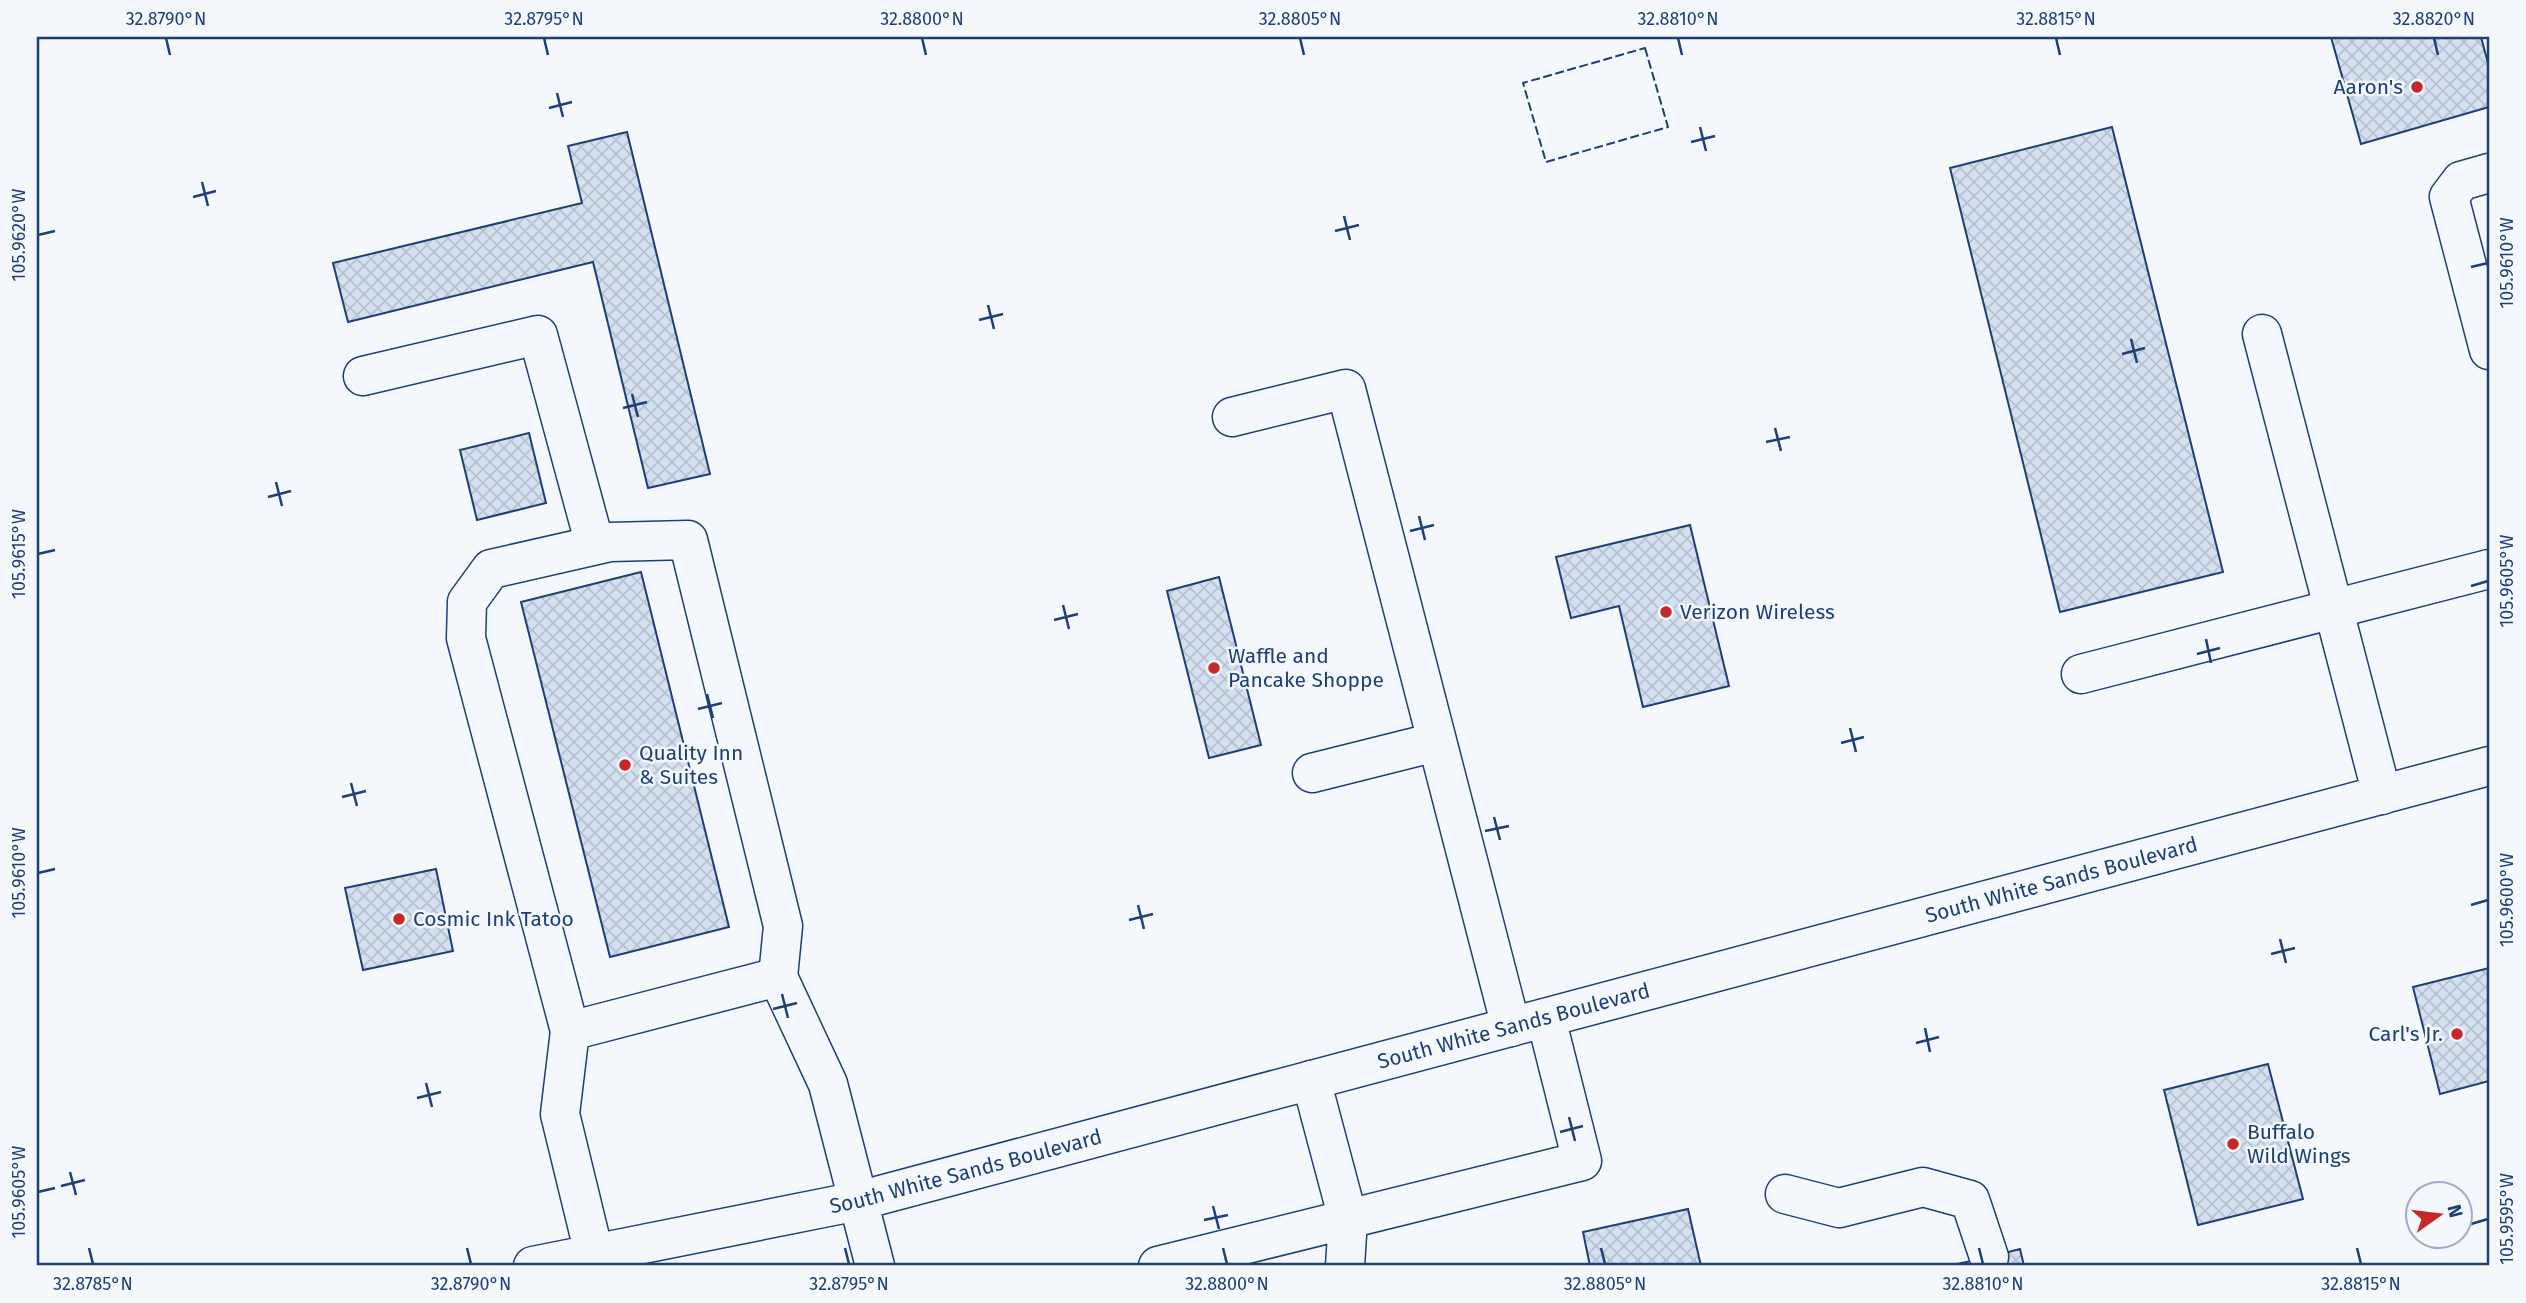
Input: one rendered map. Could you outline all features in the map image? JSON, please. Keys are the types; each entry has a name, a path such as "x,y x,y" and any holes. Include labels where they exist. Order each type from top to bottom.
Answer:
{"main road":[{"path":"2489,173 2461,181 2449,197 2489,350"},
{"path":"2262,334 2382,795"},
{"path":"363,376 538,335 594,545"},
{"path":"1158,1266 1582,1161 1528,1023 1436,742 1346,389 1232,417"},
{"path":"595,1260 560,1114 570,1031 466,638 467,602 491,569 610,542 688,540 783,926 778,977 828,1084 875,1266"},
{"path":"2081,674 2489,569"},
{"path":"1312,772 1436,742"},
{"name":"South White Sands Boulevard","path":"533,1266 595,1260 858,1201 2489,766"},
{"path":"570,1031 778,977"},
{"path":"1311,1080 1348,1219 1345,1266"},
{"path":"1785,1194 1839,1208 1923,1187 1970,1200 1989,1257"}],"building":[{"name":"Aaron's","path":"2331,37 2481,37 2489,67 2489,107 2361,144"},
{"path":"2112,127 2223,572 2060,612 1950,168"},
{"path":"627,132 710,474 648,488 593,262 348,322 333,263 582,203 568,146"},
{"path":"529,433 546,503 477,520 460,450"},
{"name":"Verizon Wireless","path":"1690,525 1729,686 1643,707 1619,606 1571,618 1556,557"},
{"name":"Quality Inn & Suites","path":"641,572 729,927 610,957 521,602"},
{"name":"Waffle and Pancake Shoppe","path":"1219,577 1261,745 1209,758 1167,591"},
{"name":"Cosmic Ink Tatoo","path":"436,869 453,951 363,970 345,888"},
{"name":"Carl's Jr.","path":"2489,968 2489,1081 2440,1094 2413,987"},
{"name":"Buffalo Wild Wings","path":"2268,1064 2303,1199 2198,1225 2164,1090"},
{"path":"1688,1209 1701,1266 1590,1266 1583,1232"},
{"path":"2020,1249 2024,1266 1948,1266 1989,1257"}],"fence":[{"path":"1645,48 1668,127 1546,162 1523,83 1645,48"}],"place":[{"name":"Aaron's","path":"2417,87"},
{"name":"Verizon Wireless","path":"1666,612"},
{"name":"Waffle and Pancake Shoppe","path":"1214,668"},
{"name":"Quality Inn & Suites","path":"625,765"},
{"name":"Cosmic Ink Tatoo","path":"399,919"},
{"name":"Carl's Jr.","path":"2457,1034"},
{"name":"Buffalo Wild Wings","path":"2233,1144"}]}
